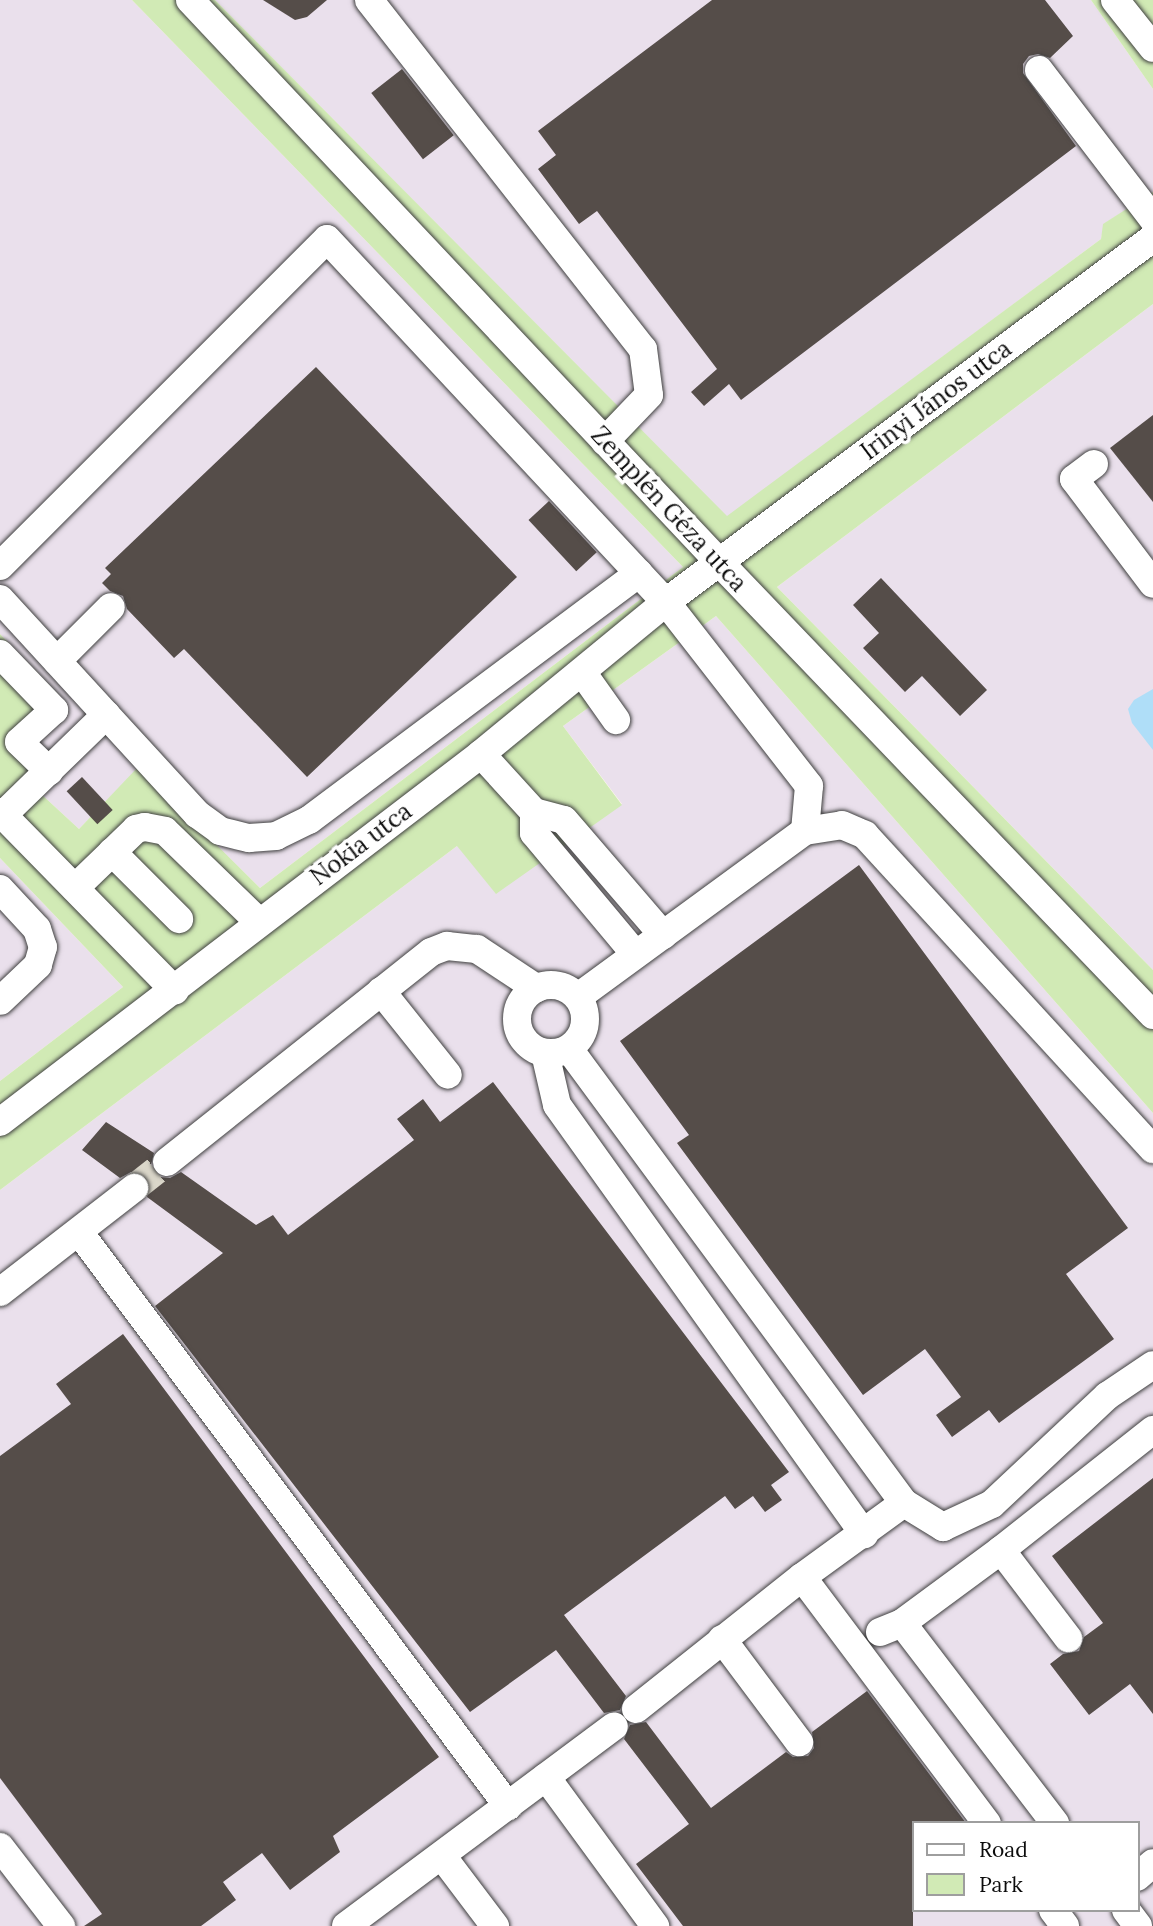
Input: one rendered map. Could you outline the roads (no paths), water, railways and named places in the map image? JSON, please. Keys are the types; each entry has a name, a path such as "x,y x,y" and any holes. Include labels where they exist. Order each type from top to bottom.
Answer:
{"street":[{"name":"Zemplén Géza utca","path":"190,0 720,563 1153,1015"},
{"path":"369,0 643,349 649,395 605,441"},
{"path":"1115,0 1153,48"},
{"path":"1038,70 1153,219"},
{"name":"Irinyi János utca","path":"720,563 1153,238"},
{"path":"0,566 327,239 666,602 808,786 805,831"},
{"path":"1094,464 1073,479 1153,584"},
{"name":"Nokia utca","path":"0,1122 175,991 259,922 481,754 666,602 720,563"},
{"path":"0,599 198,814 220,831 248,838 276,836 309,820 639,573"},
{"path":"57,661 111,607"},
{"path":"0,654 54,710 11,736 49,771"},
{"path":"582,672 615,720"},
{"path":"106,715 1,813 175,991"},
{"path":"481,754 534,811 564,820 663,935"},
{"path":"534,811 534,833 635,954"},
{"path":"578,997 805,831 829,824 842,825 865,835 1153,1149"},
{"path":"75,888 136,829 145,827 165,831 259,922"},
{"path":"112,852 179,919"},
{"path":"0,889 37,929 43,947 38,965 0,1002"},
{"path":"167,1162 431,952 463,946 477,948 536,988"},
{"path":"557,1051 584,1031 584,1007 578,997 558,985 536,988 521,1003 517,1024 526,1043 557,1051 692,1215 904,1503 943,1527 992,1504 1107,1396 1153,1365"},
{"path":"381,991 447,1075"},
{"path":"557,1051 557,1105 864,1534"},
{"path":"0,1292 134,1188"},
{"path":"657,1243 692,1215"},
{"path":"79,1232 508,1806"},
{"path":"1053,1821 891,1628 1001,1550 1153,1430"},
{"path":"346,1926 625,1718 802,1577 904,1503"},
{"path":"1001,1550 1068,1638"},
{"path":"802,1577 985,1821"},
{"path":"722,1640 799,1742"},
{"path":"546,1777 655,1926"},
{"path":"0,1847 61,1926"},
{"path":"442,1856 494,1925"},
{"path":"1139,1875 1153,1863"}],"water":[{"path":"1153,689 1153,750 1132,723 1128,709 1134,700"}],"tunnel":[{"path":"134,1188 167,1162"}]}
